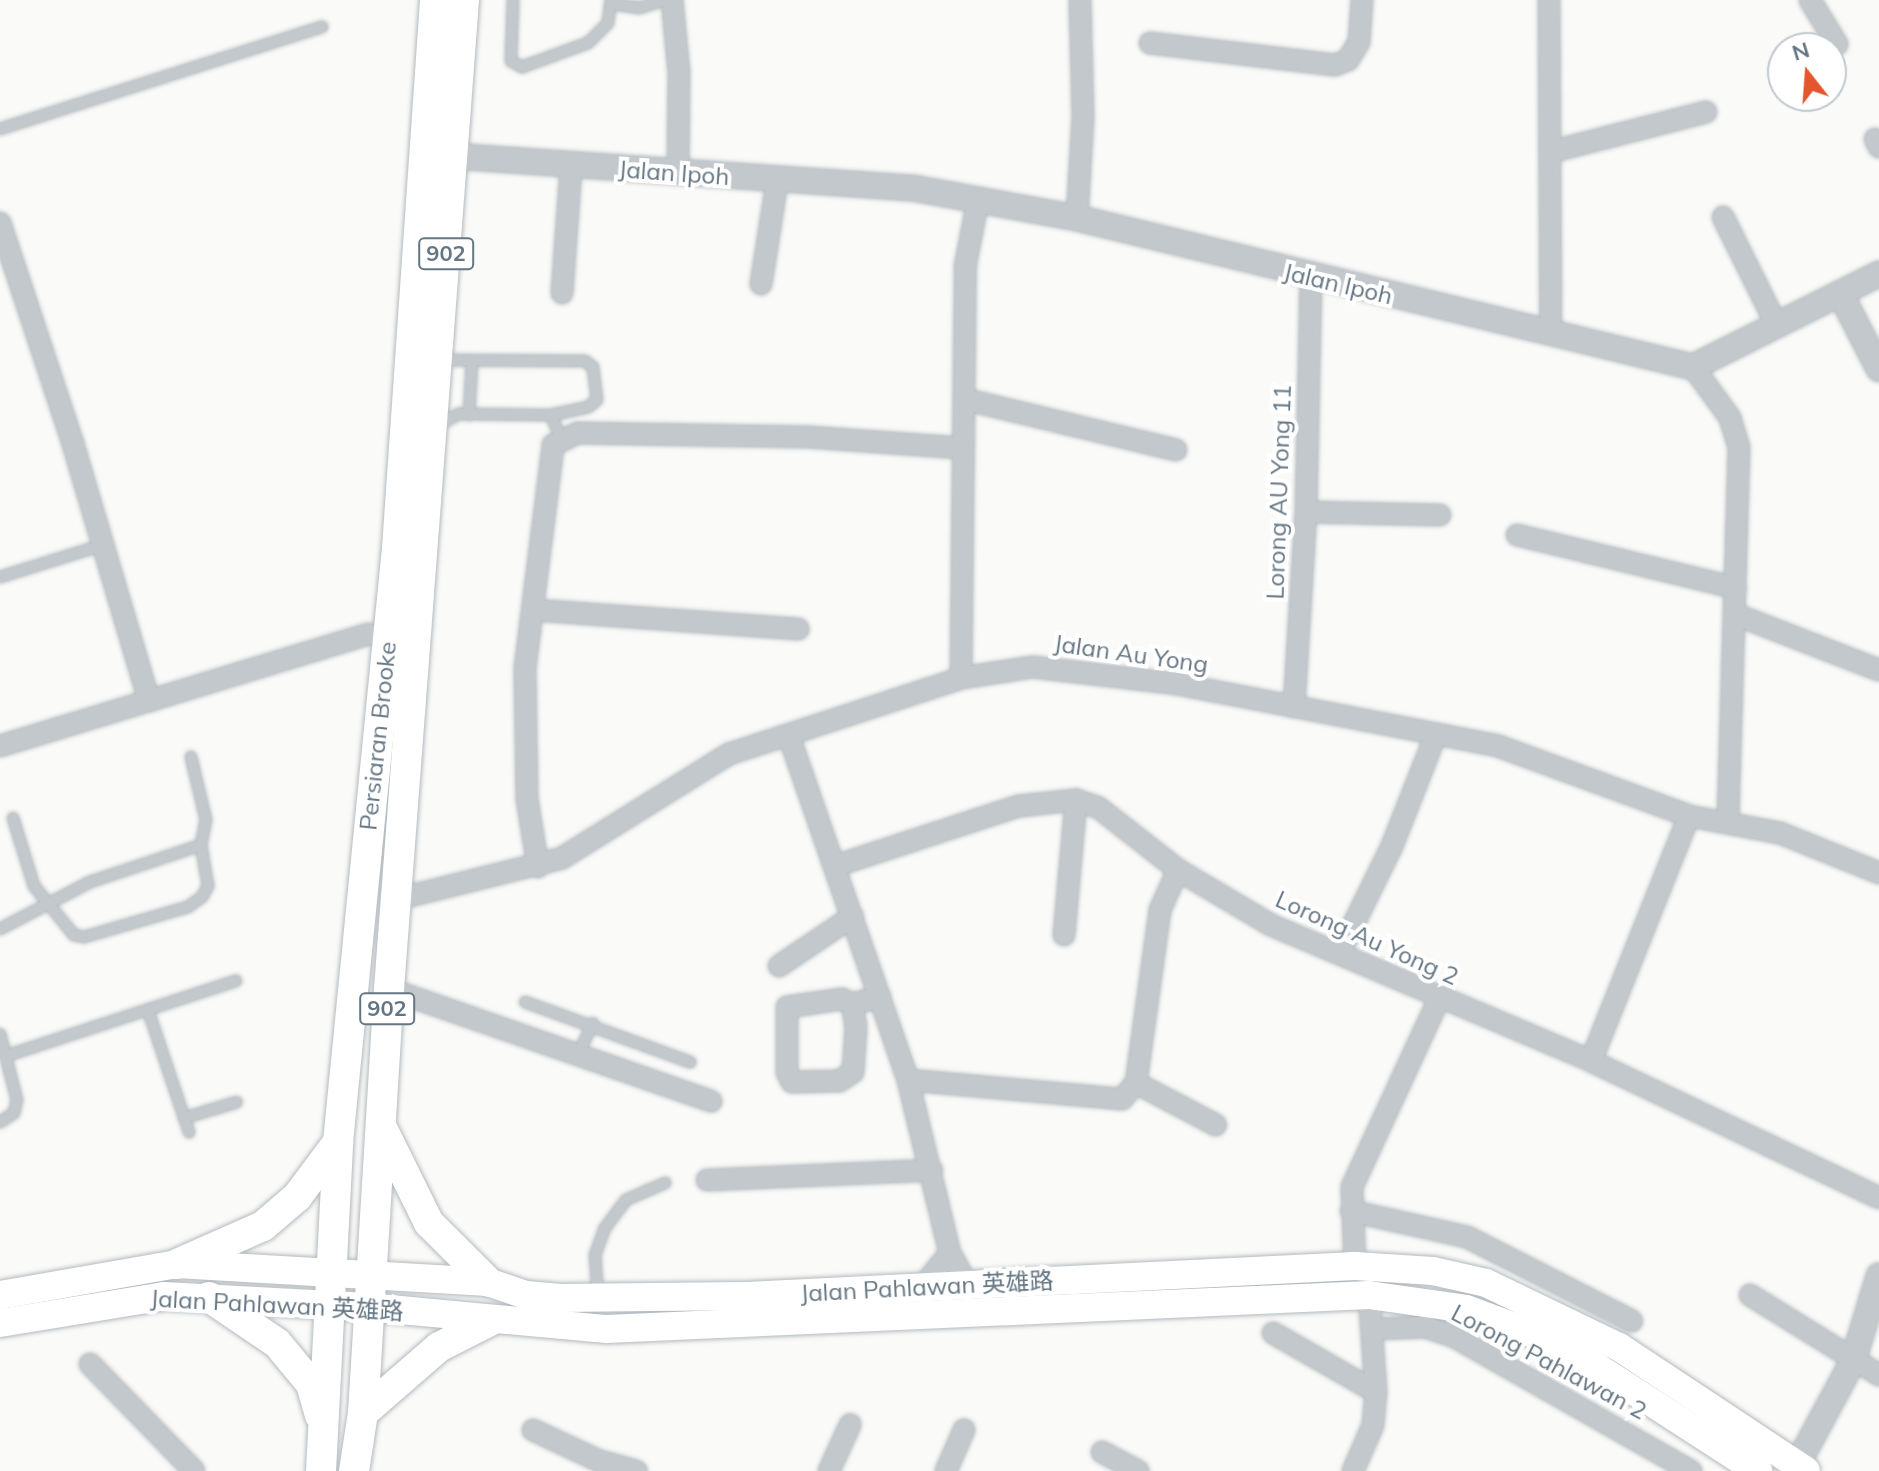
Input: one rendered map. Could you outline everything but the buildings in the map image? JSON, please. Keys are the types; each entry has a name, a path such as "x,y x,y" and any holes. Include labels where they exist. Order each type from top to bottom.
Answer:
{"main road":[{"name":"Persiaran Brooke","path":"354,1471 363,1413 368,1274 398,899 410,547 435,0"},
{"name":"Persiaran Brooke","path":"412,506 430,430 438,360 464,0"},
{"name":"Persiaran Brooke","path":"321,1471 338,1142 410,547"},
{"path":"380,1122 406,1185 429,1223 488,1282"},
{"path":"177,1264 263,1226 297,1197 338,1142"},
{"name":"Jalan Pahlawan 英雄路","path":"0,1295 177,1264 488,1282 526,1295 598,1298 921,1288 1355,1266 1433,1271 1486,1283 1619,1347 1802,1468"},
{"name":"Jalan Pahlawan 英雄路","path":"0,1323 164,1296 331,1304 490,1321 622,1329 1369,1295 1466,1309 1539,1336 1601,1368 1758,1471"},
{"path":"209,1297 252,1322 298,1365 311,1384 324,1428"},
{"path":"363,1413 439,1347 490,1321"}],"street":[{"path":"669,0 679,73 678,173"},
{"path":"1077,218 1083,116 1080,0"},
{"path":"1150,43 1335,65 1348,60 1359,42 1362,0"},
{"path":"1549,0 1551,333"},
{"path":"1810,0 1830,32"},
{"path":"1550,152 1706,112"},
{"name":"Jalan Ipoh","path":"453,156 777,182 913,188 1077,218 1311,279 1693,367"},
{"path":"562,293 571,166"},
{"path":"761,284 777,182"},
{"path":"961,678 965,267 978,200"},
{"path":"1723,217 1777,326"},
{"path":"0,223 73,444 149,701"},
{"path":"1728,822 1737,615 1739,448 1730,418 1693,367 1879,274"},
{"name":"Lorong AU Yong 11","path":"1294,707 1306,512 1311,279"},
{"path":"1841,295 1879,369"},
{"path":"964,399 1176,450"},
{"path":"538,867 527,799 525,668 549,453 561,438 578,433 809,437 962,448"},
{"path":"1306,512 1440,515"},
{"path":"1517,535 1736,588"},
{"path":"533,610 798,629"},
{"path":"1737,615 1879,670"},
{"path":"0,746 368,634"},
{"name":"Jalan Au Yong","path":"398,899 538,867 574,851 729,754 961,678 1033,667 1071,668 1294,707 1435,737 1498,746 1689,816 1780,833 1879,873"},
{"path":"789,736 838,865 908,1080 950,1253 968,1285"},
{"path":"1340,952 1392,846 1435,737"},
{"path":"838,865 1019,806 1076,800 1064,935"},
{"name":"Lorong Au Yong 2","path":"1076,800 1099,808 1178,870 1271,925 1591,1061 1879,1198"},
{"path":"1591,1061 1689,816"},
{"path":"908,1080 1115,1101 1136,1083 1160,910 1178,870"},
{"path":"779,966 853,916"},
{"path":"389,989 579,1052 711,1101"},
{"path":"852,1004 856,1026 853,1072 839,1081 792,1082 787,1072 787,1007 842,999 852,1004 880,997"},
{"path":"1355,1266 1352,1187 1372,1136 1439,999"},
{"path":"1136,1083 1216,1125"},
{"path":"707,1180 932,1170"},
{"path":"1351,1211 1467,1237 1632,1321"},
{"path":"921,1288 950,1253"},
{"path":"1802,1468 1853,1361 1879,1276"},
{"path":"1353,1471 1373,1425 1376,1392 1375,1329 1369,1295"},
{"path":"1750,1295 1879,1375"},
{"name":"Lorong Pahlawan 2","path":"1375,1329 1425,1327 1453,1336 1691,1471"},
{"path":"1273,1333 1376,1392"},
{"path":"90,1364 184,1454 194,1471"},
{"path":"829,1471 850,1425"},
{"path":"533,1430 597,1460 636,1471"},
{"path":"946,1471 964,1430"},
{"path":"1102,1452 1138,1471"}],"lane":[{"path":"513,0 511,61 522,67 588,43 608,23 612,2 639,8 669,0"},
{"path":"0,129 322,27"},
{"path":"430,430 459,414 551,415 595,403 590,363 438,360"},
{"path":"469,415 472,361"},
{"path":"551,415 561,438"},
{"path":"0,577 103,545"},
{"path":"13,818 34,886 46,905 74,935 84,937 188,907 208,886 201,845 206,820 191,757"},
{"path":"0,929 90,882 201,845"},
{"path":"6,1056 236,981"},
{"path":"525,1002 593,1023 690,1062"},
{"path":"148,1010 189,1132"},
{"path":"579,1052 593,1023"},
{"path":"0,1034 17,1100 14,1113 0,1122"},
{"path":"184,1118 237,1102"},
{"path":"598,1298 595,1255 605,1228 626,1200 665,1183"}]}
